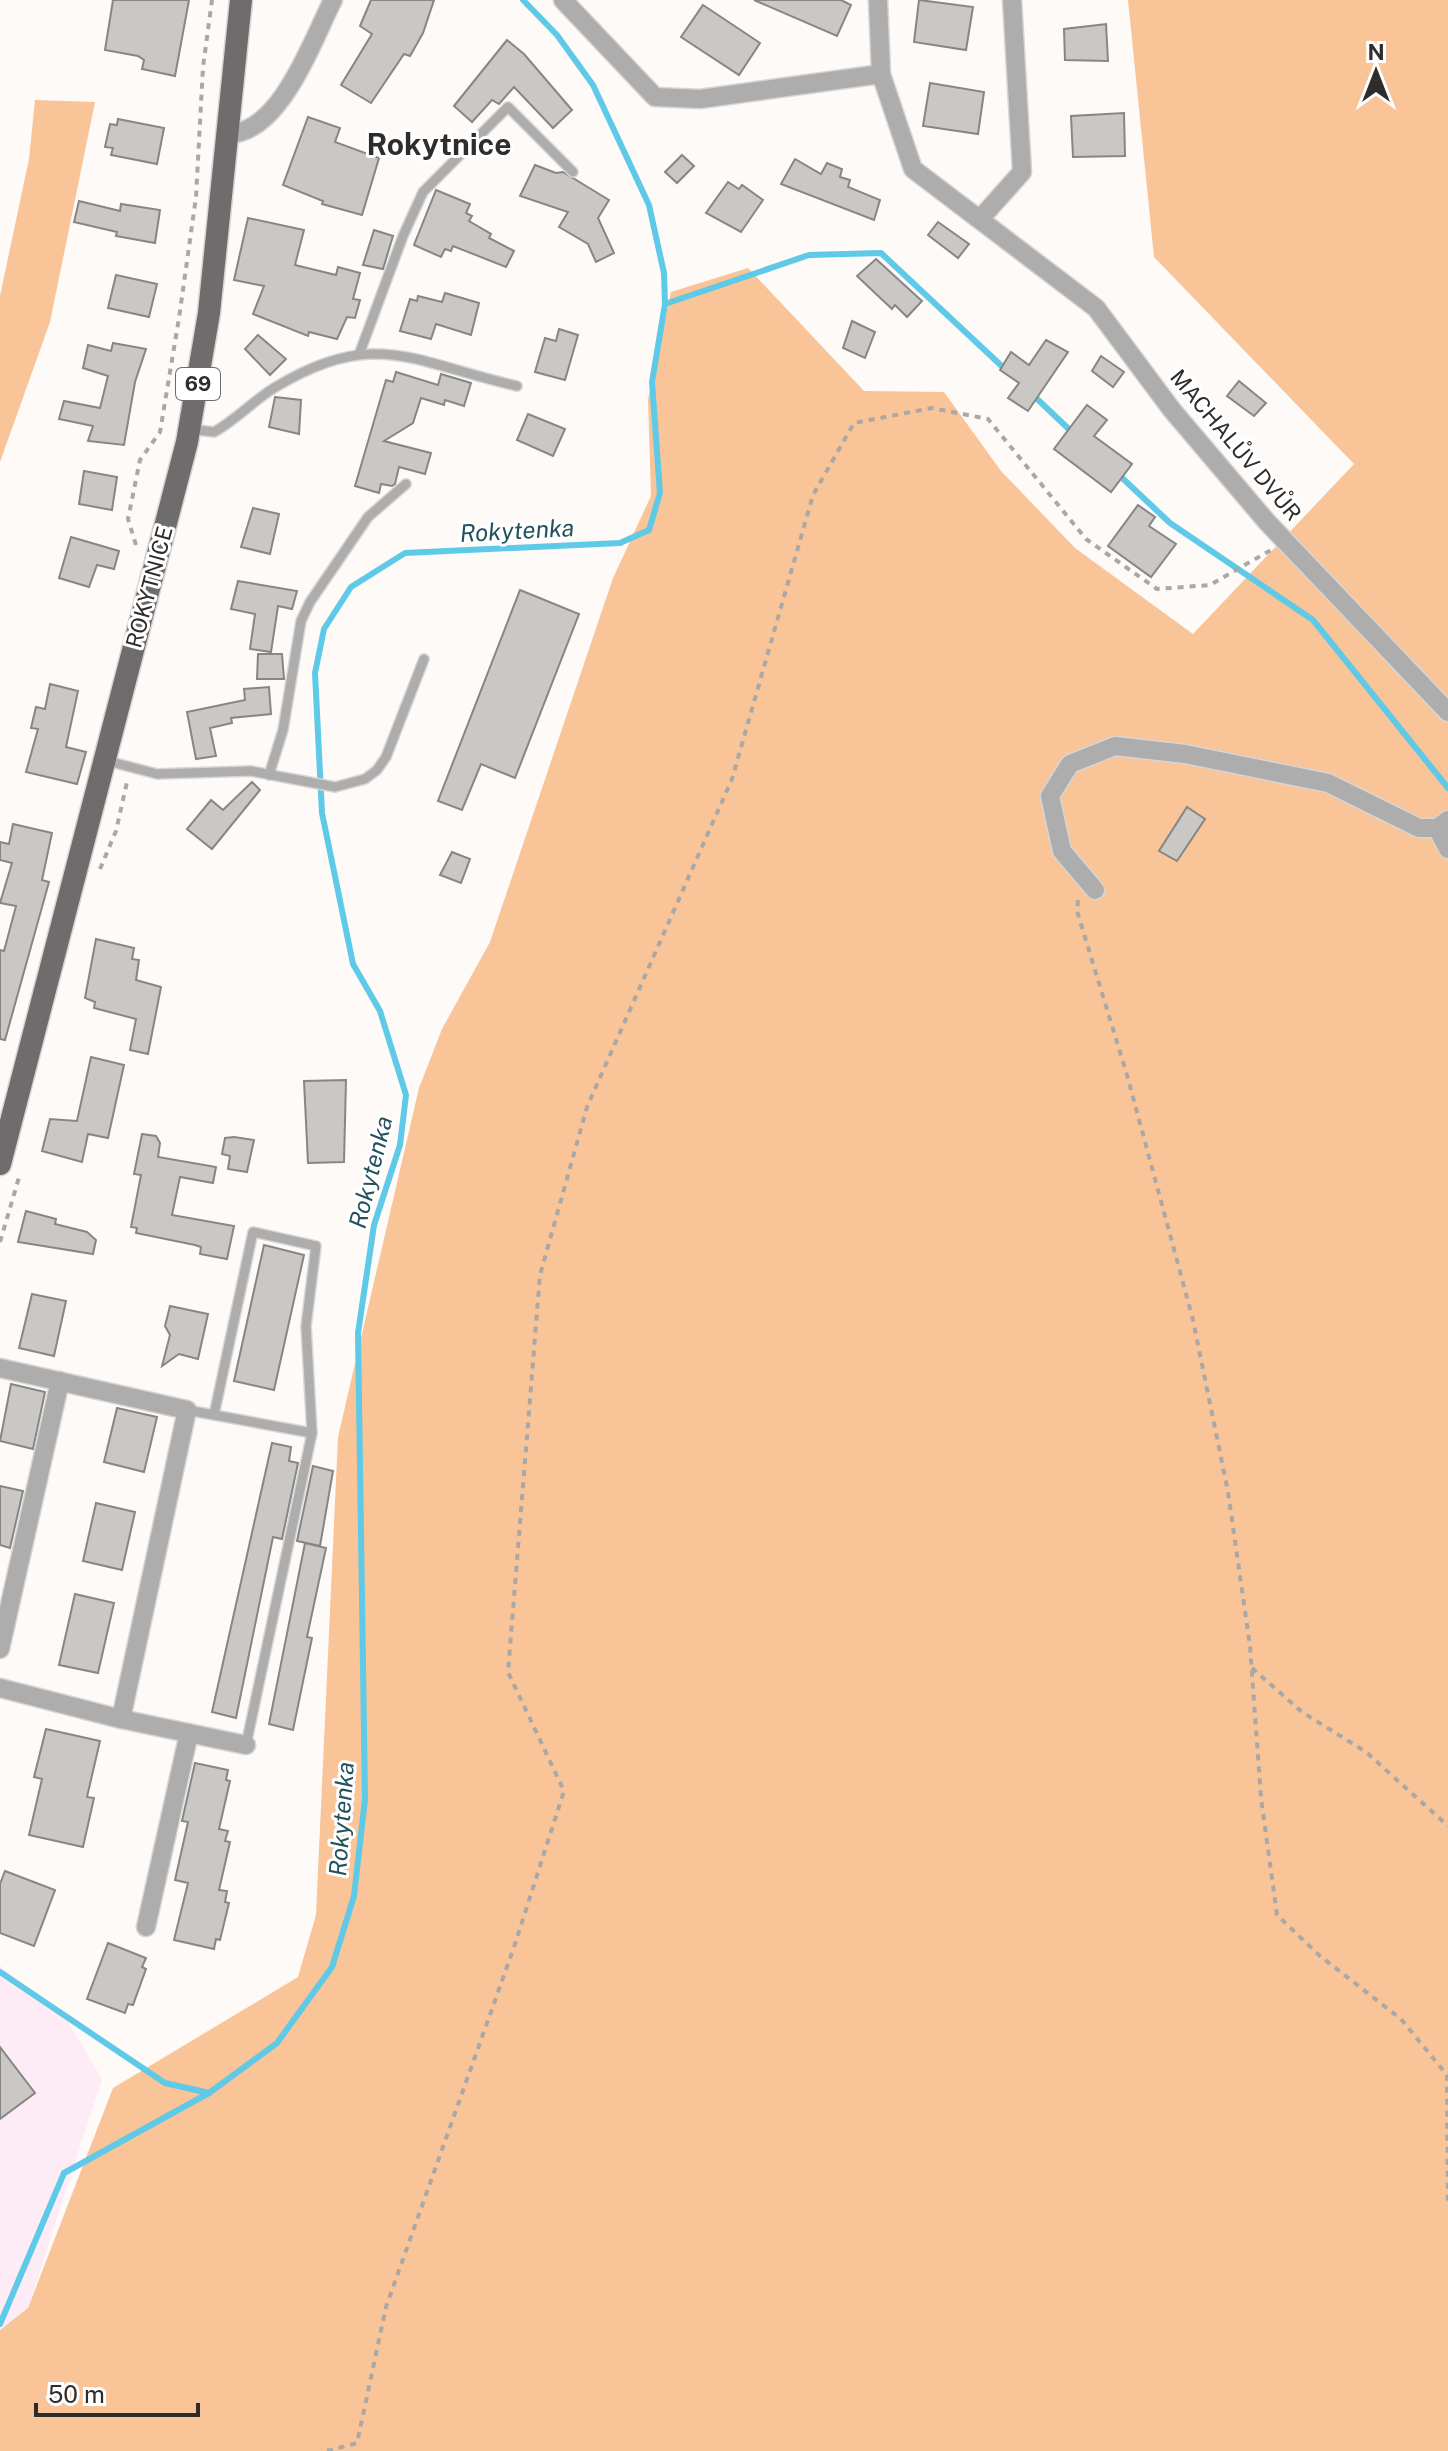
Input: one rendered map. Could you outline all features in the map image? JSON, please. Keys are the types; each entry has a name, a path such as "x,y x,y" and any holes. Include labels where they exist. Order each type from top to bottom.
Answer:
{"main road":[{"name":"ROKYTNICE","path":"0,1164 189,429 209,313 241,0"}],"street":[{"path":"229,134 244,133 254,128 275,109 333,0"},
{"path":"563,0 655,97 700,99 881,74"},
{"name":"MACHALŮV DVŮR","path":"878,0 881,74 913,169 1096,308 1172,410 1286,542 1448,712"},
{"path":"980,219 1022,172 1012,0"},
{"path":"1095,890 1062,851 1050,796 1070,764 1115,746 1185,754 1328,783 1419,828 1443,824 1448,849"},
{"path":"0,1368 187,1410 121,1719"},
{"path":"0,1649 60,1381"},
{"path":"0,1688 121,1719 246,1745"},
{"path":"146,1927 189,1733"}],"lane":[{"path":"360,352 403,236 423,192 508,107 573,172"},
{"path":"189,429 214,432 295,376 339,356 360,352 381,351 407,356 517,386"},
{"path":"269,775 283,730 296,643 310,602 368,517 406,484"},
{"path":"104,760 157,774 224,769 312,785 350,785 377,770 424,659"},
{"path":"214,1415 253,1232 316,1246 306,1326 312,1433 246,1745"},
{"path":"187,1410 312,1433"}],"path":[{"path":"133,558 137,543 128,519 140,460 160,432 182,303 196,197 203,67 212,0"},
{"path":"327,2451 357,2443 386,2307 514,1947 564,1791 508,1672 540,1275 587,1107 732,779 813,495 854,423 932,408 988,419 1086,539 1157,589 1210,585 1286,542"},
{"path":"1079,872 1077,911 1127,1075 1196,1336 1228,1492 1252,1668 1261,1798 1277,1915 1320,1956 1401,2019 1447,2075 1448,2205"},
{"path":"1252,1668 1302,1712 1366,1752 1448,1826"}],"shaded area":[{"path":"1128,0 1448,0 1448,2451 0,2451 0,2330 28,2308 113,2088 298,1977 316,1915 338,1437 419,1088 442,1029 490,942 613,578 651,496 648,399 671,292 748,268 864,391 944,392 1001,471 1075,548 1193,634 1354,464 1154,257"},
{"path":"35,100 95,102 50,322 0,462 0,296 29,159"},
{"path":"0,1966 64,2015 102,2079 28,2308 0,2329"}],"building":[{"path":"113,0 189,0 175,76 142,69 144,60 138,56 105,50"},
{"path":"371,0 434,0 423,33 410,56 404,54 371,103 341,85 372,34 360,26"},
{"path":"754,0 841,0 851,5 837,36"},
{"path":"919,0 973,7 966,50 914,42"},
{"path":"703,5 760,43 739,75 681,37"},
{"path":"1106,24 1108,61 1065,60 1064,29"},
{"path":"507,40 524,54 572,110 553,128 514,87 499,104 492,100 472,122 454,106"},
{"path":"930,83 984,92 978,134 923,126"},
{"path":"1124,113 1125,156 1073,157 1071,116"},
{"path":"308,117 340,128 335,142 379,158 362,215 322,204 323,201 283,185"},
{"path":"118,119 164,128 157,164 111,155 113,148 105,147 110,124 117,125"},
{"path":"682,155 694,166 677,183 665,172"},
{"path":"795,159 821,174 827,163 842,169 840,177 850,180 848,187 880,200 874,220 781,184"},
{"path":"535,165 556,173 563,172 609,200 598,218 614,253 596,262 588,244 559,227 568,212 520,196"},
{"path":"728,182 739,189 742,185 763,200 741,232 706,213"},
{"path":"436,190 470,204 466,213 472,216 469,221 491,234 489,238 514,251 506,267 453,246 451,251 445,249 441,257 414,245"},
{"path":"79,201 120,211 121,204 160,210 155,243 116,236 117,232 74,222"},
{"path":"248,218 304,230 295,265 336,275 338,267 360,273 353,299 360,300 355,318 347,317 337,339 309,332 308,336 253,314 264,286 234,280"},
{"path":"938,222 969,244 958,258 928,235"},
{"path":"374,230 393,236 383,269 363,265"},
{"path":"876,259 922,301 907,317 895,305 892,309 857,276"},
{"path":"116,275 157,284 149,317 108,308"},
{"path":"445,293 479,303 471,335 436,324 431,339 400,331 410,299 417,301 418,296 442,302"},
{"path":"852,321 875,332 865,358 843,348"},
{"path":"559,329 578,335 565,380 535,372 545,338 556,341"},
{"path":"258,335 286,359 270,375 245,349"},
{"path":"1046,340 1068,352 1028,411 1008,398 1019,383 1000,370 1011,352 1029,365"},
{"path":"113,343 146,349 135,382 124,445 88,441 93,426 59,419 64,401 100,408 108,376 83,368 88,345 111,351"},
{"path":"1101,356 1124,372 1113,387 1092,371"},
{"path":"396,372 438,385 441,374 471,383 464,406 445,400 444,405 421,398 413,423 384,441 431,453 425,474 399,467 395,484 381,484 379,493 355,486 386,380 393,382"},
{"path":"1239,381 1266,403 1254,416 1227,396"},
{"path":"275,397 301,400 299,434 269,427"},
{"path":"1087,405 1107,420 1094,436 1132,464 1111,492 1054,449"},
{"path":"528,414 565,429 553,456 517,440"},
{"path":"84,471 117,477 112,510 79,504"},
{"path":"1138,505 1155,517 1149,526 1176,544 1151,577 1108,546"},
{"path":"253,508 279,514 270,554 241,547"},
{"path":"71,537 119,551 114,569 97,565 89,587 59,578"},
{"path":"238,581 297,591 292,609 278,606 271,652 250,649 255,614 231,609"},
{"path":"520,590 579,614 515,778 481,764 462,810 438,801"},
{"path":"258,654 282,654 284,679 257,679"},
{"path":"50,684 78,691 66,747 86,752 77,784 26,772 38,729 31,728 36,707 45,709"},
{"path":"269,687 271,714 231,718 232,723 210,728 216,756 196,759 187,712 245,700 244,689"},
{"path":"252,782 260,790 212,849 187,829 211,800 223,810"},
{"path":"1187,807 1205,819 1177,861 1159,851"},
{"path":"13,824 52,833 42,880 49,882 5,1040 0,1039 0,950 4,951 16,906 0,903 12,863 0,860 0,842 9,844"},
{"path":"452,852 470,859 461,883 440,875"},
{"path":"96,939 134,948 132,959 139,960 136,980 161,987 148,1054 130,1050 136,1019 94,1008 95,1002 85,998"},
{"path":"91,1057 124,1065 108,1138 88,1134 82,1162 42,1151 50,1119 77,1121"},
{"path":"346,1080 344,1162 308,1163 304,1081"},
{"path":"142,1134 156,1136 160,1143 158,1157 216,1167 213,1183 180,1177 172,1215 234,1226 227,1259 200,1254 201,1247 195,1245 136,1233 137,1228 131,1227 141,1175 134,1174"},
{"path":"225,1138 254,1140 247,1172 228,1169 230,1156 222,1154"},
{"path":"26,1211 56,1219 55,1224 87,1232 96,1240 93,1254 18,1242"},
{"path":"264,1245 304,1255 274,1390 234,1381"},
{"path":"32,1294 66,1301 54,1356 19,1348"},
{"path":"170,1306 208,1314 198,1359 179,1354 162,1366 170,1335 165,1326"},
{"path":"11,1384 45,1392 33,1449 0,1441"},
{"path":"117,1408 157,1417 144,1472 104,1462"},
{"path":"272,1443 291,1447 289,1461 298,1463 282,1539 273,1537 236,1718 212,1712"},
{"path":"313,1466 333,1471 320,1546 297,1541"},
{"path":"0,1486 23,1491 10,1548 0,1545"},
{"path":"96,1503 135,1512 122,1570 83,1561"},
{"path":"305,1543 326,1548 307,1637 312,1638 293,1730 269,1724"},
{"path":"75,1594 114,1603 98,1673 59,1665"},
{"path":"46,1729 100,1741 87,1797 94,1798 83,1847 29,1835 42,1779 34,1777"},
{"path":"195,1763 228,1770 226,1780 230,1781 219,1829 228,1831 225,1841 230,1842 219,1890 227,1891 225,1902 229,1903 220,1940 216,1939 214,1949 174,1940 188,1883 175,1880 188,1822 182,1821"},
{"path":"5,1871 55,1890 34,1946 0,1933 0,1884"},
{"path":"108,1943 146,1958 142,1967 146,1969 133,2005 128,2004 125,2013 87,1999"},
{"path":"0,2047 35,2093 0,2119"}],"waterway":[{"name":"Rokytenka","path":"0,2324 64,2173 209,2093 277,2043 332,1967 354,1896 365,1799 358,1333 374,1225 400,1145 406,1095 380,1011 353,964 322,813 315,673 324,629 351,587 405,553 620,543 649,530 660,493 652,382 665,304 664,273 649,205 593,85 557,35 523,0"},
{"path":"665,304 809,255 881,253 1007,371"},
{"path":"1033,395 1074,434"},
{"path":"1118,474 1170,523 1313,620 1448,788"},
{"path":"0,1972 165,2083 209,2093"}],"district":[{"name":"Rokytnice","path":"439,144"}]}
